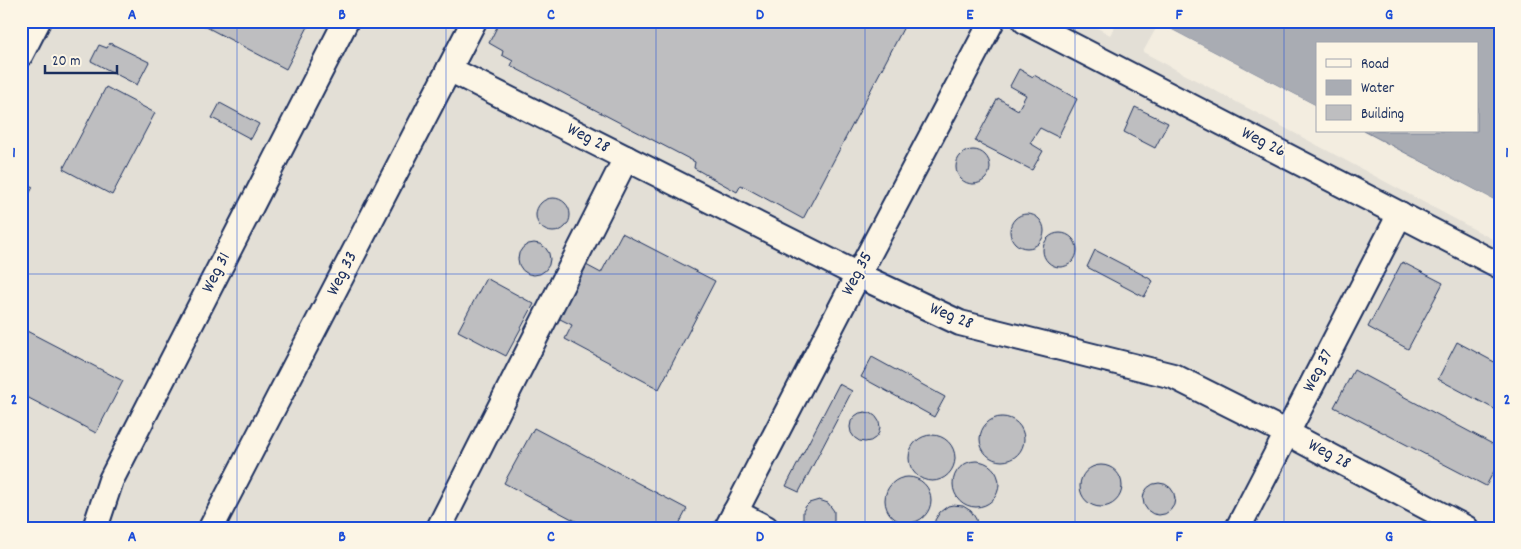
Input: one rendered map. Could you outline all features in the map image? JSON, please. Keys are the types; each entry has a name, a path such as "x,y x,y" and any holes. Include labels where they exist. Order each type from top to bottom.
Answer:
{"lane":[{"path":"21,54 38,21"},
{"name":"Weg 31","path":"95,528 111,480 346,21"},
{"name":"Weg 33","path":"211,528 474,21"},
{"name":"Weg 35","path":"731,520 992,21"},
{"name":"Weg 26","path":"1025,21 1500,266"},
{"name":"Weg 28","path":"449,69 858,275 960,323 1173,376 1287,433 1466,528"},
{"path":"439,528 626,158"},
{"name":"Weg 37","path":"1238,528 1400,214"},
{"path":"731,520 766,528"}],"shaded area":[{"path":"21,21 1085,21 1110,35 1118,21 1160,21 1143,52 1496,241 1500,234 1500,528 21,528"}],"water":[{"path":"1160,21 1500,21 1500,203 1366,132 1478,132 1478,42 1316,42 1316,105 1159,23"}],"pier":[{"path":"1159,23 1316,105 1316,108 1158,25"},
{"path":"1414,158 1500,203 1500,206 1412,160"}],"building":[{"path":"195,21 311,21 286,69"},
{"path":"500,21 907,21 803,219 741,185 737,192 694,168 695,162 511,66 513,61 502,55 503,51 489,43"},
{"path":"110,43 149,62 137,85 91,61 99,45 107,48"},
{"path":"1019,69 1033,77 1034,75 1077,99 1058,137 1040,128 1030,143 1043,151 1032,170 975,141 998,98 1018,110 1026,95 1010,86"},
{"path":"106,87 155,113 112,195 63,169"},
{"path":"220,103 259,124 251,139 212,118"},
{"path":"1135,107 1168,123 1155,148 1124,132"},
{"path":"973,150 980,151 985,155 989,160 989,174 985,179 980,183 973,184 966,183 961,179 957,174 956,167 957,160 961,155 966,151"},
{"path":"21,181 33,187 21,209"},
{"path":"553,198 565,203 570,215 565,227 553,232 541,227 536,215 541,203"},
{"path":"1027,214 1039,219 1044,231 1039,243 1027,248 1015,243 1010,231 1015,219"},
{"path":"622,233 715,281 659,389 565,339 572,325 558,318 586,265 601,273"},
{"path":"1060,233 1072,238 1077,250 1072,262 1060,267 1048,262 1043,250 1048,238"},
{"path":"534,243 545,248 550,259 545,270 534,275 523,270 518,259 523,248"},
{"path":"1095,250 1153,281 1144,297 1087,267"},
{"path":"1402,262 1443,283 1408,349 1368,327"},
{"path":"486,278 534,304 506,356 458,331"},
{"path":"21,328 123,381 96,433 21,394"},
{"path":"1457,342 1500,365 1500,412 1438,379"},
{"path":"872,357 945,397 934,417 861,377"},
{"path":"1354,370 1500,448 1500,460 1486,486 1334,407"},
{"path":"839,384 852,391 799,492 786,486"},
{"path":"865,412 876,416 880,427 876,438 865,442 854,438 850,427 854,416"},
{"path":"998,417 1006,417 1018,423 1024,439 1018,455 1006,461 998,461 986,455 980,443 980,435 986,423"},
{"path":"534,428 687,509 677,528 589,528 504,483"},
{"path":"932,435 945,439 951,445 955,458 951,471 945,477 932,481 919,477 913,471 909,458 913,445 919,439"},
{"path":"976,461 989,465 995,471 999,484 995,497 989,503 976,507 963,503 957,497 953,484 957,471 963,465"},
{"path":"1101,465 1116,471 1122,486 1116,501 1101,507 1086,501 1080,486 1086,471"},
{"path":"903,477 913,477 927,487 931,500 927,513 921,519 913,523 903,523 889,513 885,505 885,495 895,481"},
{"path":"1159,483 1170,488 1175,499 1170,510 1159,515 1148,510 1143,499 1148,488"},
{"path":"819,500 828,503 834,511 834,521 829,528 808,528 803,521 803,511 809,503"},
{"path":"953,505 963,506 971,511 976,519 977,528 935,528 935,520 940,512"},
{"path":"882,521 893,522 903,528 870,528"}]}
